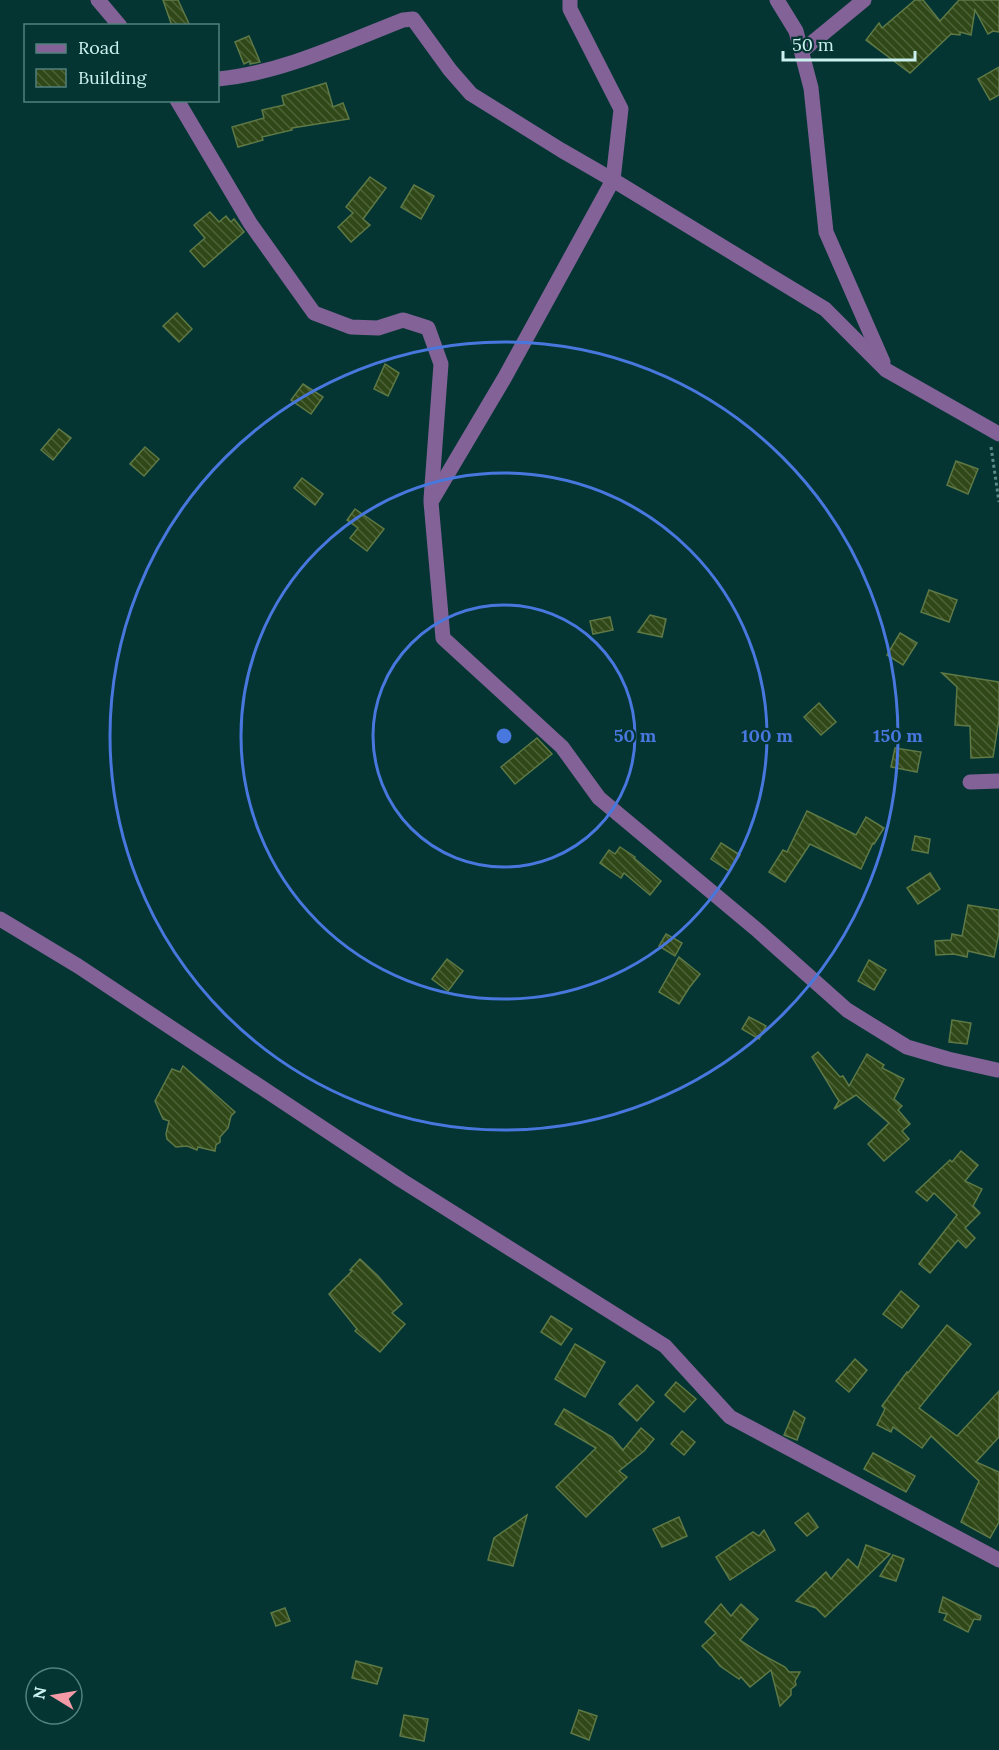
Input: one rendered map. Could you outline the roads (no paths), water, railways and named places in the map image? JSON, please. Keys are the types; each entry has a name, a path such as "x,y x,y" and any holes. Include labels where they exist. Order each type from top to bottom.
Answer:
{"street":[{"path":"98,0 118,24"},
{"path":"431,502 505,377 613,180 621,109 570,9 570,0"},
{"path":"777,0 796,31 811,88 826,232 886,370"},
{"path":"802,51 864,0"},
{"path":"219,79 244,77 311,56 403,20 412,19 471,94 825,309 886,370 994,431"},
{"path":"178,102 250,223 315,313 351,327 378,328 403,320 428,328 441,364 431,502 443,638 562,747 599,798 756,929 847,1010 907,1047 948,1059 998,1068"},
{"path":"970,782 999,781"},
{"path":"0,919 78,966 402,1180 665,1346 730,1417 999,1560"}]}
